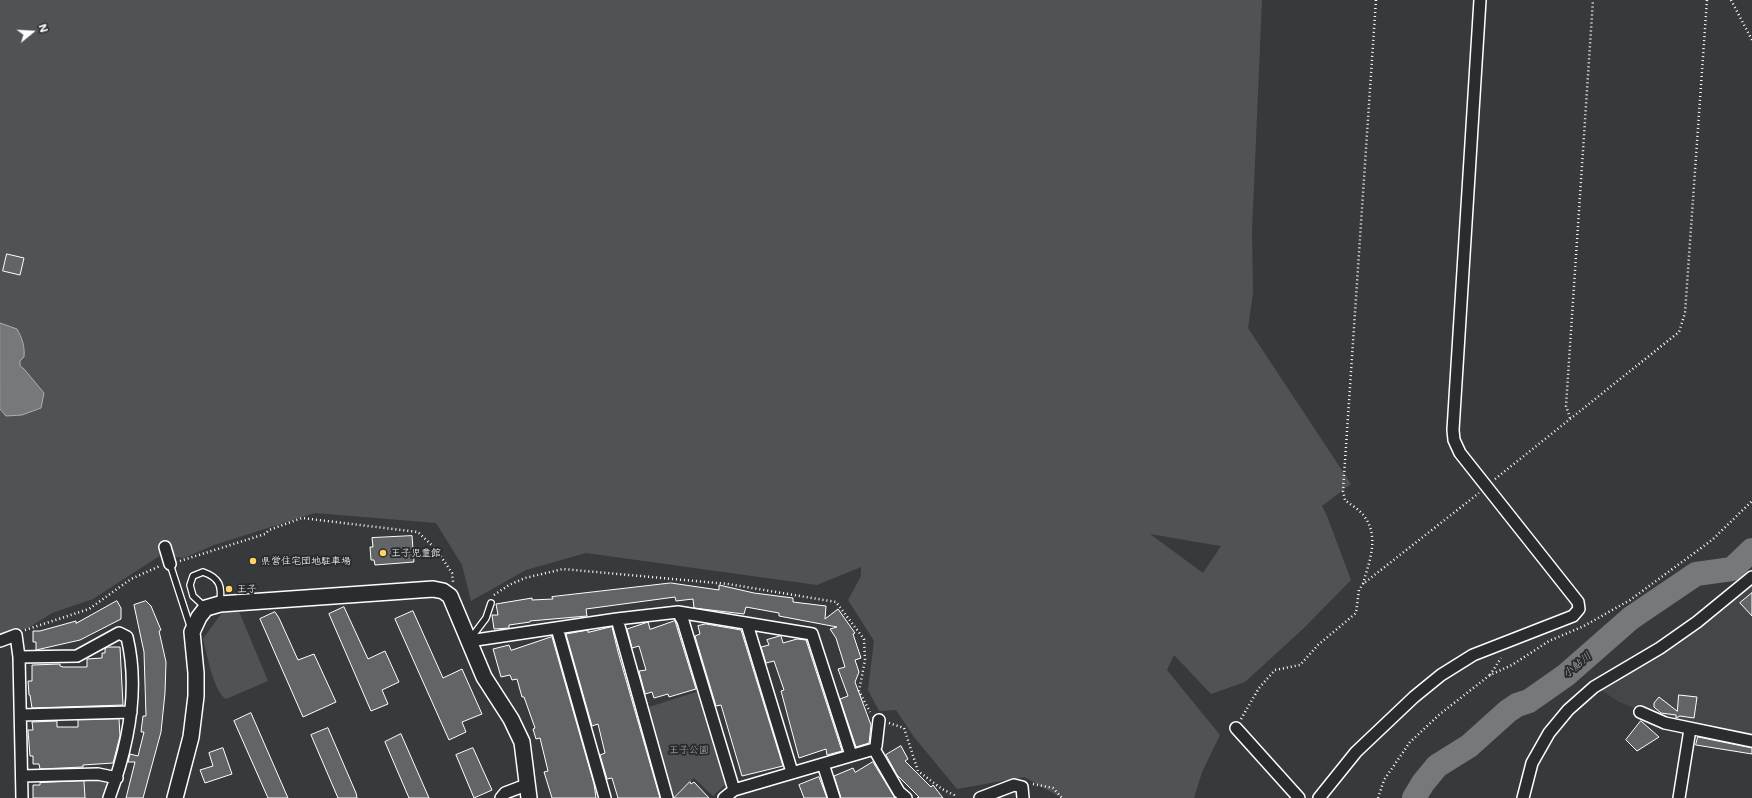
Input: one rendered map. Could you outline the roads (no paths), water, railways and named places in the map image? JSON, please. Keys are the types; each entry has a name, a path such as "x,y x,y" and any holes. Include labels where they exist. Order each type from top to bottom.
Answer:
{"street":[{"path":"1319,798 1356,752 1414,697 1441,675 1473,655 1573,616 1579,609 1578,602 1460,453 1454,440 1453,430 1480,0"},
{"path":"165,547 170,564"},
{"path":"1523,798 1532,763 1549,733 1568,710 1594,687 1660,648 1697,622 1752,577"},
{"path":"174,798 191,736 196,696 196,673 192,632 199,617 213,606 433,589 443,591 450,596 472,640 484,678 511,719 522,742 528,792 505,793 501,798"},
{"path":"472,640 617,619 678,612 812,634 851,756"},
{"path":"678,612 683,621 734,790"},
{"path":"617,619 667,798"},
{"path":"747,624 792,772"},
{"path":"557,628 605,798"},
{"path":"19,657 77,656 119,633 127,637 130,650 133,692 131,712 117,778 109,798"},
{"path":"0,641 16,635 19,657 22,798"},
{"path":"21,715 131,712"},
{"path":"1640,712 1665,723 1752,741"},
{"path":"874,749 876,746 879,720"},
{"path":"1236,728 1299,798"},
{"path":"1679,798 1690,729"},
{"path":"724,798 734,790 874,749"},
{"path":"874,749 899,792 906,798"},
{"path":"823,764 834,798"},
{"path":"22,776 98,774 117,778"},
{"path":"980,798 1014,785 1022,793"}],"lane":[{"path":"170,564 192,632"},
{"path":"203,572 213,576 219,583 222,589 213,606 193,596 190,585 194,576 203,572"},
{"path":"472,640 474,634 486,618 491,603"}],"waterway":[{"name":"小鮎川","path":"1414,798 1423,783 1437,766 1469,746 1508,711 1517,705 1529,701 1566,675 1631,618 1696,574 1732,569 1752,550"}],"place":[{"name":"王子児童館","path":"383,553"},
{"name":"県営住宅団地駐車場","path":"253,561"},
{"name":"王子","path":"229,589"}],"park label":[{"name":"王子公園","path":"689,750"}]}
